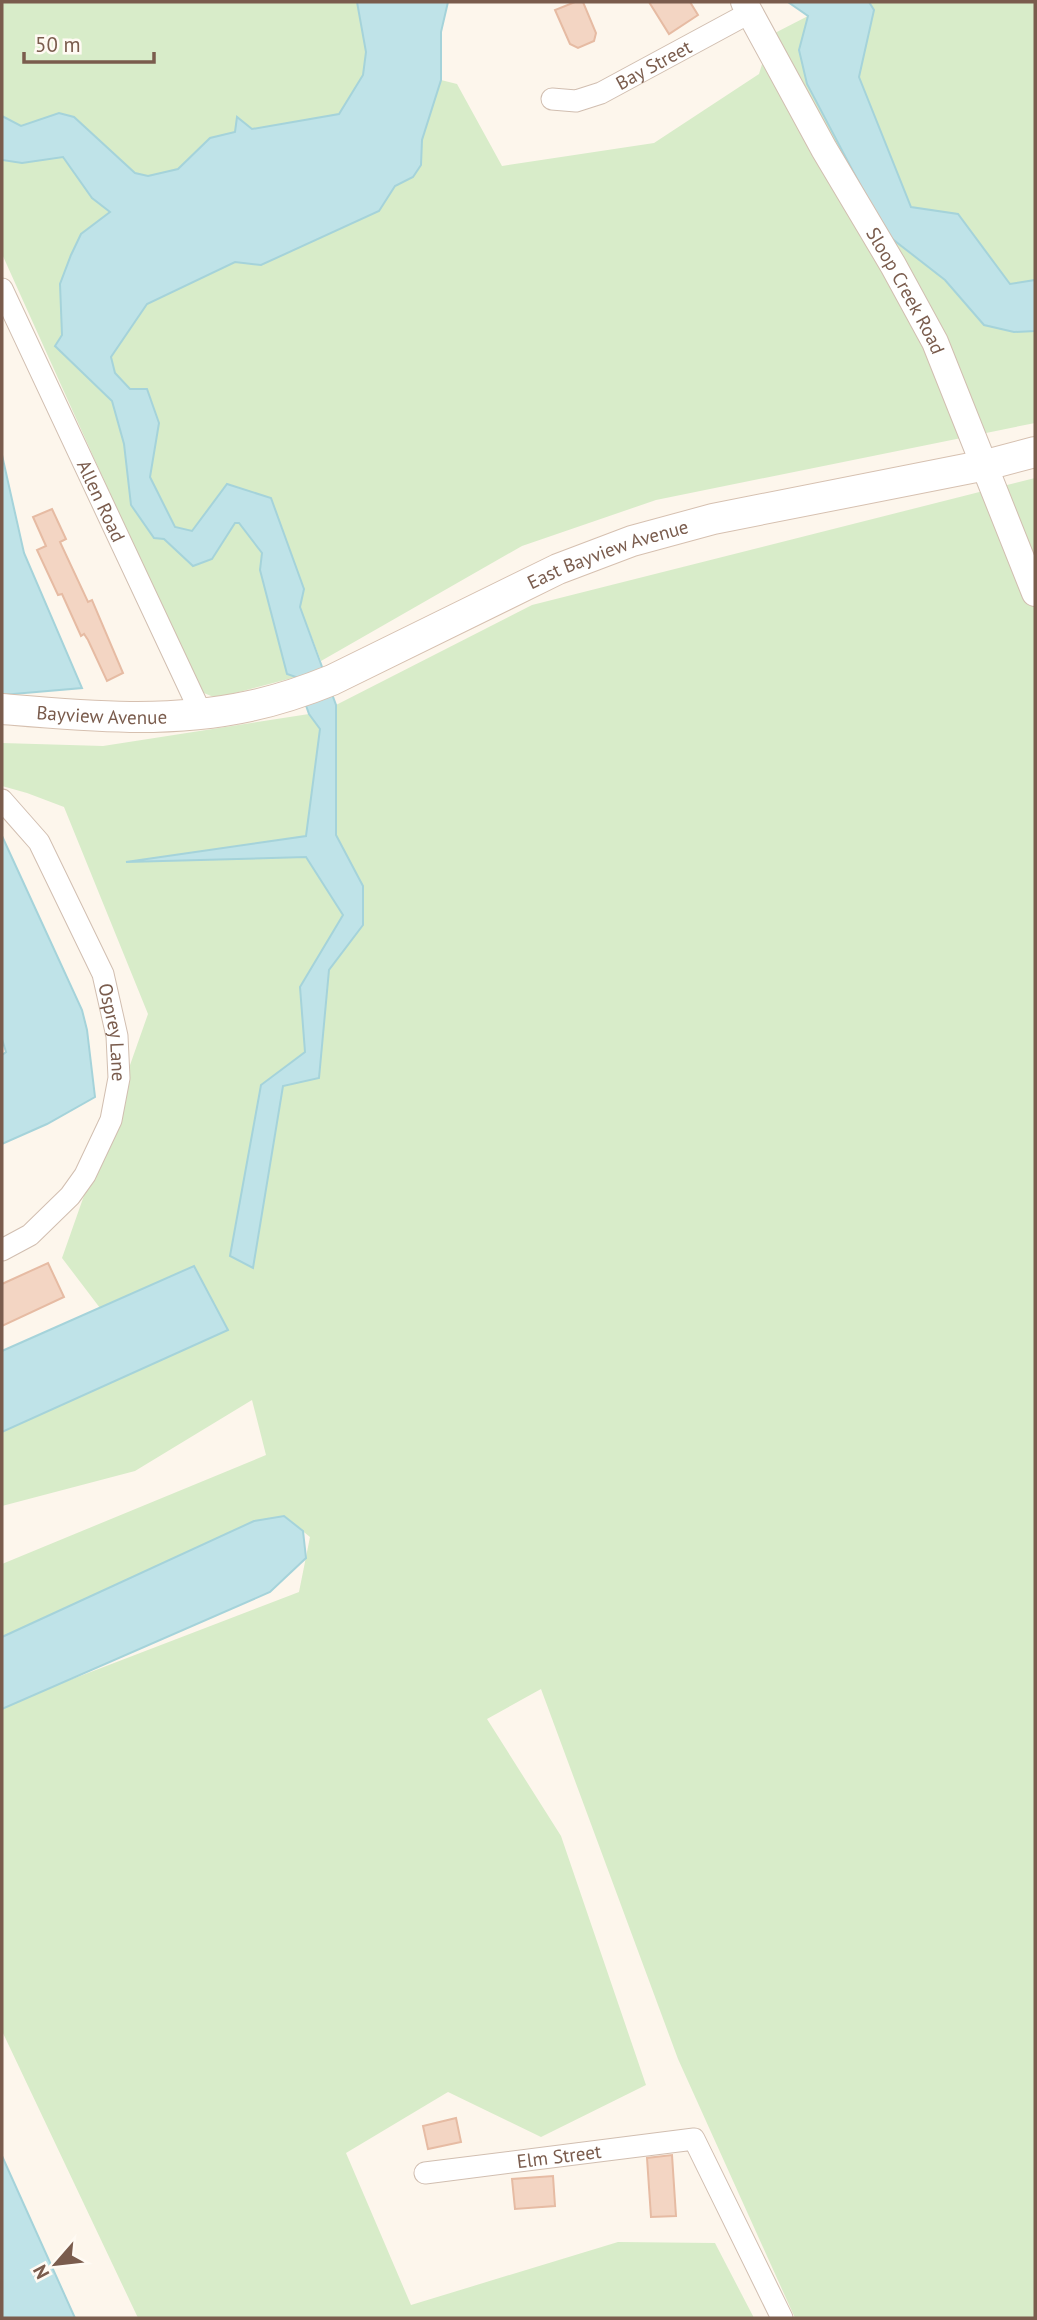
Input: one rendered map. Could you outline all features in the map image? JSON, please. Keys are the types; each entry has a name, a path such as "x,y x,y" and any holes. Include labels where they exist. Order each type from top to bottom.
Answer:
{"main road":[{"name":"East Bayview Avenue","path":"201,713 249,707 300,693 332,680 558,569 632,541 713,519 986,465 1035,452"},
{"name":"Bayview Avenue","path":"2,709 123,717 201,713"}],"street":[{"name":"Bay Street","path":"552,100 576,101 601,93 748,7"},
{"name":"Sloop Creek Road","path":"748,7 824,149 935,342 1035,593"},
{"name":"Allen Road","path":"2,289 201,713"},
{"name":"Osprey Lane","path":"2,800 39,842 103,974 117,1036 119,1078 111,1120 85,1175 70,1196 30,1236 2,1250"},
{"name":"Elm Street","path":"425,2174 694,2139 782,2318"}],"green space":[{"path":"2,2 357,2 366,52 363,75 339,114 210,138 179,169 148,176 135,173 74,117 59,113 21,126 2,116"},
{"path":"869,2 1035,2 1035,280 1010,285 958,214 911,208 859,77 874,10"},
{"path":"808,16 799,50 886,234 945,280 984,325 1014,332 1035,331 1035,423 656,500 522,546 321,661 300,607 304,589 271,498 259,495 192,531 175,527 150,477 159,423 115,373 111,357 147,304 235,262 261,265 379,211 395,186 413,177 421,165 422,140 441,80 457,84 502,166 654,143 759,74 771,35"},
{"path":"63,157 92,198 111,212 81,234 60,284 62,335 55,346 112,401 124,444 131,505 164,539 212,559 235,523 239,523 262,553 260,570 296,677 216,698 199,691 2,254 2,160 22,163"},
{"path":"1035,478 1035,2318 795,2318 678,2059 541,1689 487,1719 561,1836 646,2085 541,2137 448,2092 346,2153 411,2305 618,2242 715,2243 754,2318 138,2318 2,2031 2,1706 299,1592 310,1537 284,1516 254,1521 2,1637 2,1564 266,1455 252,1400 135,1471 2,1506 2,1432 227,1330 194,1266 100,1308 62,1258 148,1014 64,807 2,786 2,743 103,746 309,714 320,729 306,836 135,861 306,857 343,915 300,987 305,1052 261,1085 253,1267 283,1086 319,1078 329,970 363,925 363,886 336,835 336,705 532,605"}],"water":[{"path":"357,2 448,2 441,32 441,80 422,140 421,165 413,177 395,186 379,211 261,265 235,262 147,304 111,357 115,373 130,389 147,389 159,423 150,477 175,527 192,531 227,484 271,498 304,589 300,607 336,705 336,835 363,886 363,925 329,970 319,1078 283,1086 253,1268 230,1256 261,1085 305,1052 300,987 343,915 306,857 126,862 306,836 320,729 309,714 296,677 287,674 260,570 262,553 239,523 235,523 212,559 193,566 164,539 154,538 131,505 124,444 112,401 55,346 62,335 60,284 71,255 81,234 110,212 92,198 63,157 22,163 2,160 2,116 21,126 59,113 74,117 135,173 148,176 178,169 210,138 235,132 237,117 252,129 339,114 363,75 366,52"},
{"path":"788,2 869,2 874,10 859,77 911,207 958,214 1010,284 1035,280 1035,331 1014,332 984,325 945,280 886,234 807,84 799,50 808,16"},
{"path":"2,455 24,553 82,688 2,695"},
{"path":"2,836 82,1010 95,1097 47,1124 2,1144 2,1055 6,1052 2,1039"},
{"path":"194,1266 228,1330 2,1432 2,1351"},
{"path":"284,1516 303,1531 306,1558 270,1592 2,1709 2,1637 254,1521"},
{"path":"2,2156 75,2318 2,2318"}],"building":[{"path":"575,2 583,2 596,33 594,41 578,48 570,44 555,10"},
{"path":"649,2 690,2 698,15 669,34"},
{"path":"52,509 66,539 60,542 88,602 92,600 123,673 107,681 88,640 84,634 81,636 62,594 58,595 37,550 46,546 33,517"},
{"path":"48,1263 64,1297 2,1326 2,1284"},
{"path":"456,2118 461,2142 428,2149 423,2126"},
{"path":"672,2155 676,2216 651,2217 647,2158"},
{"path":"553,2176 555,2206 515,2209 512,2179"}]}
